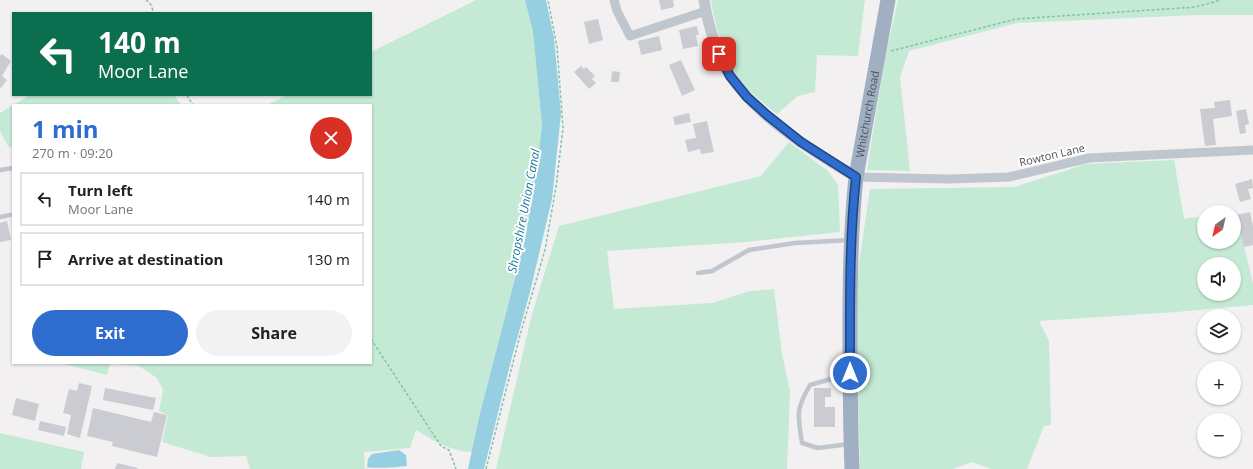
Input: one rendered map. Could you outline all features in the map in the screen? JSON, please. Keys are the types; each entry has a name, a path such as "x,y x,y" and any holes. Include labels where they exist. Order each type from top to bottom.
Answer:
{"highway":[{"name":"Whitchurch Road","path":"852,469 850,373 853,205 856,177 888,0"}],"street":[{"path":"614,0 617,11 630,36 705,5 719,54 730,76 747,97 801,142 856,177"},
{"name":"Rowton Lane","path":"856,177 949,179 1009,177 1088,158 1253,150"}],"lane":[{"path":"0,170 12,168"},
{"path":"0,217 10,214"},
{"path":"698,273 712,270 749,250 795,243 852,240"},
{"path":"850,373 810,385 801,401 798,412 802,443 818,448 851,444"}],"path":[{"path":"146,0 150,3 154,12"},
{"path":"486,469 520,335 545,250 557,180 563,128 557,47 548,0"},
{"path":"878,55 1016,19 1196,7 1221,0"},
{"path":"372,341 441,446 449,450 456,469"}],"green space":[{"path":"476,0 525,0 533,32 542,126 536,175 525,240 480,413 472,452 449,448 416,430 410,448 364,452 365,469 250,469 246,456 211,457 162,442 168,415 159,411 163,390 157,378 139,366 120,364 372,364 372,104 269,104 285,96 372,96 372,52"},
{"path":"711,0 865,0 858,56 817,55 815,92 798,96 777,114 747,88 733,72 721,41"},
{"path":"898,0 1253,0 1253,15 1198,15 1017,23 909,51 900,77 910,171 867,170 885,57"},
{"path":"28,96 175,96 180,104 15,104"},
{"path":"12,106 12,146 9,148 0,131 0,113"},
{"path":"789,142 828,171 838,185 840,232 746,242 607,251 614,309 712,303 750,291 774,289 782,354 790,391 787,469 496,469 532,314 559,226 761,176"},
{"path":"1174,160 1184,219 1197,217 1197,249 1241,249 1241,232 1253,284 1253,305 1176,312 1039,321 1049,341 1051,425 1044,426 1027,469 991,469 972,462 953,469 860,469 857,277 870,189 1014,187 1084,164"},
{"path":"65,364 110,364 107,375"},
{"path":"0,433 84,452 81,469 0,469"}],"water":[{"path":"525,0 546,0 554,38 561,114 552,199 530,292 484,469 468,469 480,413 525,240 536,175 542,126 533,32"},
{"path":"399,450 406,455 407,466 381,468 367,467 368,459 372,454"}],"building":[{"path":"659,0 673,0 674,7 661,10"},
{"path":"598,19 603,40 589,44 584,22"},
{"path":"697,26 699,35 696,35 698,46 683,49 679,30"},
{"path":"659,36 662,50 641,55 638,41"},
{"path":"2,54 11,61 2,76 7,80 1,88 0,56"},
{"path":"681,60 695,90 682,96 669,65"},
{"path":"581,66 584,69 586,67 595,76 592,79 596,83 589,89 574,72"},
{"path":"612,71 620,72 619,82 611,82"},
{"path":"1230,100 1232,116 1213,119 1216,145 1205,146 1200,109 1215,108 1214,102"},
{"path":"1246,109 1249,124 1245,125 1246,133 1240,134 1236,111"},
{"path":"689,113 691,122 675,125 673,117"},
{"path":"707,121 714,152 701,154 700,149 688,152 685,140 696,138 693,124"},
{"path":"1252,179 1253,188 1248,189 1251,199 1240,202 1235,184"},
{"path":"1250,212 1253,226 1253,245 1244,247 1241,235 1241,214"},
{"path":"7,221 11,240 0,242 0,223"},
{"path":"79,383 92,386 80,438 67,434 71,415 63,413 69,389 77,391"},
{"path":"105,388 156,398 153,410 103,400"},
{"path":"814,388 831,388 831,397 825,397 825,407 835,407 835,427 814,427"},
{"path":"16,398 39,404 35,421 12,415"},
{"path":"93,408 151,422 154,412 167,415 157,457 112,446 113,442 87,436"},
{"path":"40,421 66,427 64,436 38,430"},
{"path":"117,463 138,468 115,469"}],"route":[{"path":"719,54 730,76 747,97 767,115 801,142 838,167 856,177 853,205 850,280 850,373"}],"water label":[{"name":"Shropshire Union Canal","path":"524,211"}]}
